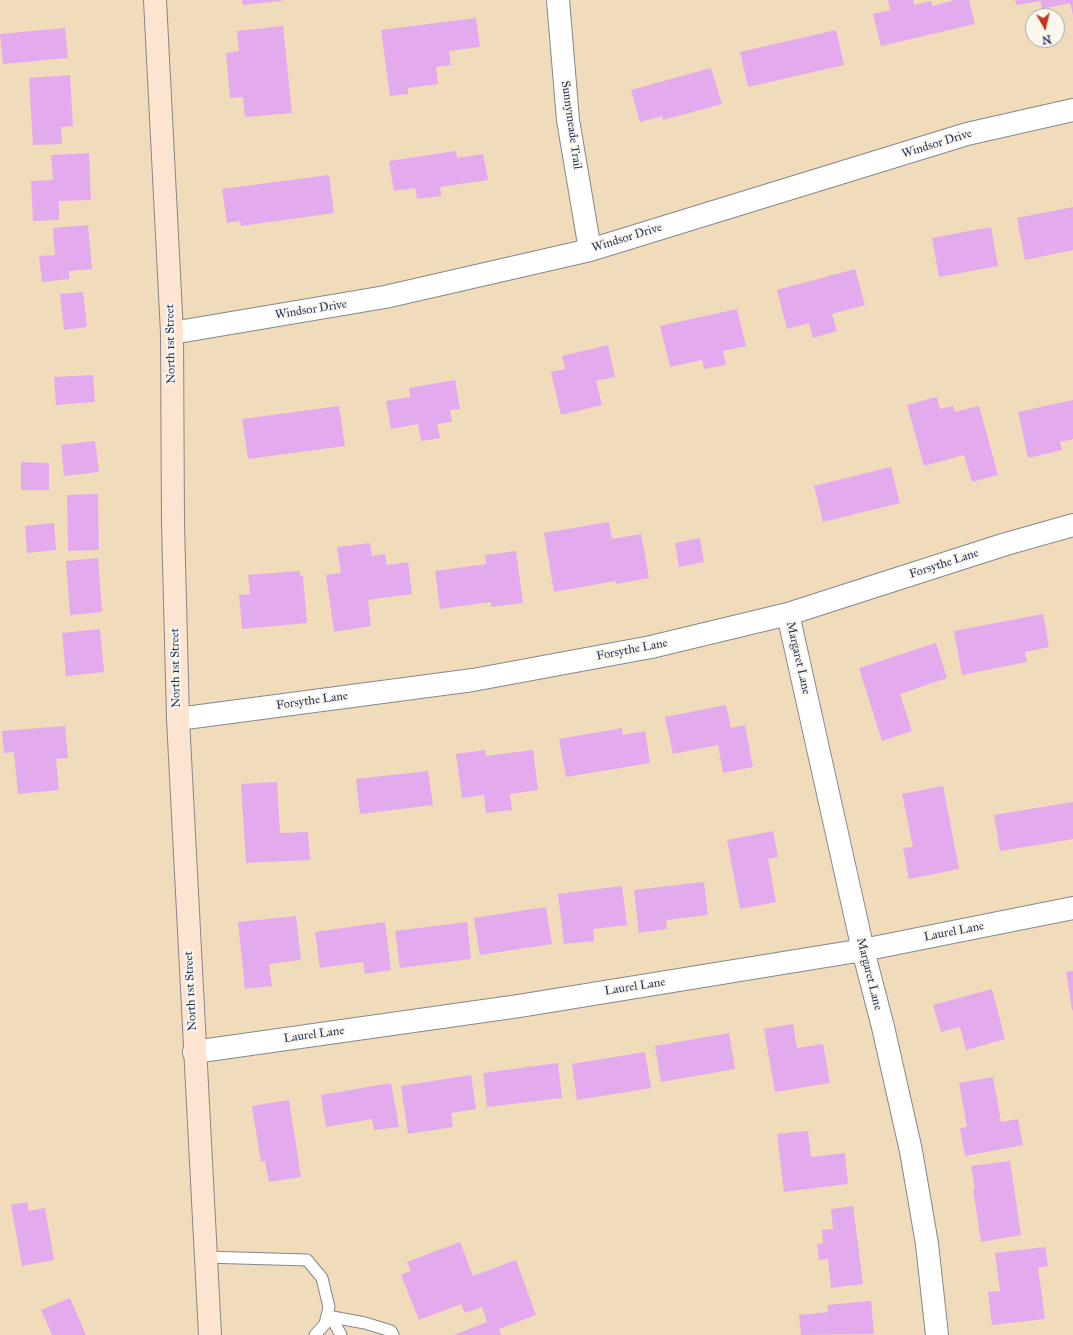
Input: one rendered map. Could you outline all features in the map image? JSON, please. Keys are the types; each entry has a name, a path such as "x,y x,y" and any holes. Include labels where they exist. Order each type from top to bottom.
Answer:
{"street":[{"name":"North 1st Street","path":"155,0 172,333 173,523 178,719 194,1052 210,1335"},
{"name":"Sunnymeade Trail","path":"558,0 568,120 590,250"},
{"name":"Windsor Drive","path":"172,333 385,297 590,250 967,134 1073,110"},
{"name":"Forsythe Lane","path":"178,719 474,680 651,647 788,614 1006,544 1073,525"},
{"name":"Margaret Lane","path":"788,614 863,950 883,1027 911,1151 927,1244 937,1335"},
{"name":"Laurel Lane","path":"194,1052 519,1006 863,950 1073,908"}],"lane":[{"path":"205,1257 307,1260 322,1278 329,1307 329,1316 326,1324 315,1335"},
{"path":"329,1316 341,1335"},
{"path":"329,1316 365,1323 392,1331 393,1335"}],"building":[{"path":"242,0 282,0 282,1 243,5"},
{"path":"888,0 913,0 914,5 931,1 932,6 955,0 969,0 975,24 881,46 873,14 890,10"},
{"path":"1015,0 1040,0 1040,1 1017,5"},
{"path":"1040,0 1073,0 1073,15 1070,3 1042,8"},
{"path":"476,18 480,47 449,51 451,65 436,67 438,84 408,88 408,94 390,96 381,30"},
{"path":"283,26 292,113 245,117 243,97 230,98 226,53 239,51 237,31"},
{"path":"65,28 68,58 3,64 0,34"},
{"path":"836,30 844,65 748,87 740,52"},
{"path":"711,68 722,104 663,120 662,116 640,122 631,90"},
{"path":"70,75 73,126 61,127 62,144 33,145 29,78"},
{"path":"456,151 457,158 483,154 488,180 440,187 441,196 417,199 415,188 394,191 389,161"},
{"path":"89,153 91,200 59,201 59,220 33,221 31,181 53,180 51,155"},
{"path":"329,175 334,213 241,226 240,221 227,223 222,189"},
{"path":"1073,207 1073,250 1025,260 1017,218"},
{"path":"88,225 92,269 69,271 69,279 42,282 39,256 55,255 53,228"},
{"path":"991,227 998,266 939,277 932,238"},
{"path":"855,269 865,305 832,314 837,331 813,338 809,323 787,329 777,290"},
{"path":"83,292 87,327 64,330 60,294"},
{"path":"737,309 746,346 723,351 726,365 704,369 702,360 670,367 660,326"},
{"path":"608,345 615,377 596,381 602,405 561,415 551,372 565,369 562,356"},
{"path":"93,375 95,402 56,405 54,377"},
{"path":"455,380 460,409 450,410 452,422 437,424 440,438 421,441 418,424 391,429 386,401 410,397 409,388"},
{"path":"937,397 940,409 953,406 955,412 979,406 998,475 972,482 964,455 924,466 907,405"},
{"path":"1073,400 1073,439 1060,442 1062,450 1028,458 1018,412"},
{"path":"339,406 345,446 248,459 242,419"},
{"path":"95,441 99,472 64,476 61,445"},
{"path":"21,462 49,463 49,490 21,490"},
{"path":"891,467 900,503 823,522 814,486"},
{"path":"98,494 99,550 68,551 67,495"},
{"path":"609,522 612,539 641,534 649,578 616,584 615,581 554,592 544,533"},
{"path":"54,523 56,550 27,553 25,526"},
{"path":"700,538 704,562 679,567 675,543"},
{"path":"370,543 372,556 385,554 387,565 408,562 412,594 368,600 371,626 334,632 326,575 341,573 337,547"},
{"path":"516,551 523,603 491,607 491,602 440,609 435,571 486,564 485,555"},
{"path":"98,558 102,612 70,615 66,561"},
{"path":"300,571 300,576 303,576 307,623 242,629 239,595 250,594 248,575"},
{"path":"1043,614 1049,647 1025,652 1027,662 962,675 954,631"},
{"path":"100,629 104,672 66,676 62,633"},
{"path":"936,643 947,678 900,694 912,731 882,741 859,668"},
{"path":"726,705 731,728 745,725 753,767 723,773 718,745 673,754 665,717"},
{"path":"65,726 68,758 56,759 59,790 18,794 14,752 4,753 2,731"},
{"path":"622,728 623,735 645,731 650,763 566,777 559,739"},
{"path":"485,750 486,756 533,750 538,790 510,794 512,810 486,813 484,795 462,798 456,754"},
{"path":"428,771 433,805 360,814 356,779"},
{"path":"277,782 280,833 308,832 310,860 246,863 241,784"},
{"path":"943,786 959,869 909,879 903,848 913,847 902,794"},
{"path":"1073,802 1073,839 1000,851 994,815"},
{"path":"773,831 778,857 768,859 776,902 740,909 727,840"},
{"path":"704,882 708,915 666,920 667,929 639,933 634,890"},
{"path":"622,886 627,925 593,929 594,941 564,944 558,894"},
{"path":"546,907 552,944 480,955 474,918"},
{"path":"296,916 301,960 269,964 272,986 245,989 238,922"},
{"path":"385,922 391,970 365,974 363,962 320,968 315,932"},
{"path":"467,922 471,959 400,968 395,931"},
{"path":"1073,971 1073,1010 1072,1010 1066,972"},
{"path":"992,989 1005,1039 966,1050 960,1027 941,1032 933,1005"},
{"path":"793,1024 797,1048 823,1044 830,1083 775,1092 764,1029"},
{"path":"729,1033 735,1069 661,1082 655,1046"},
{"path":"645,1052 651,1088 577,1100 572,1064"},
{"path":"558,1063 562,1098 487,1107 483,1073"},
{"path":"471,1075 476,1109 451,1113 453,1127 408,1134 401,1086"},
{"path":"993,1077 1001,1122 1018,1119 1023,1145 965,1156 960,1128 967,1127 959,1083"},
{"path":"391,1083 399,1127 374,1130 372,1119 326,1127 321,1095"},
{"path":"289,1100 301,1177 269,1182 265,1161 261,1162 252,1106"},
{"path":"808,1131 811,1157 845,1153 848,1184 784,1192 777,1134"},
{"path":"1010,1161 1021,1235 981,1242 971,1166"},
{"path":"27,1202 29,1211 45,1208 54,1260 22,1266 11,1205"},
{"path":"853,1206 863,1284 831,1288 828,1259 819,1260 817,1244 823,1243 822,1230 833,1229 831,1209"},
{"path":"460,1242 473,1276 516,1260 536,1315 499,1329 501,1335 454,1335 487,1322 482,1307 465,1313 461,1304 419,1320 401,1275 411,1271 407,1262"},
{"path":"1045,1247 1048,1266 1038,1268 1045,1319 992,1325 988,1292 1000,1291 995,1253"},
{"path":"70,1298 86,1335 52,1335 41,1310"},
{"path":"871,1301 874,1334 801,1335 799,1315 828,1312 827,1305"}]}
